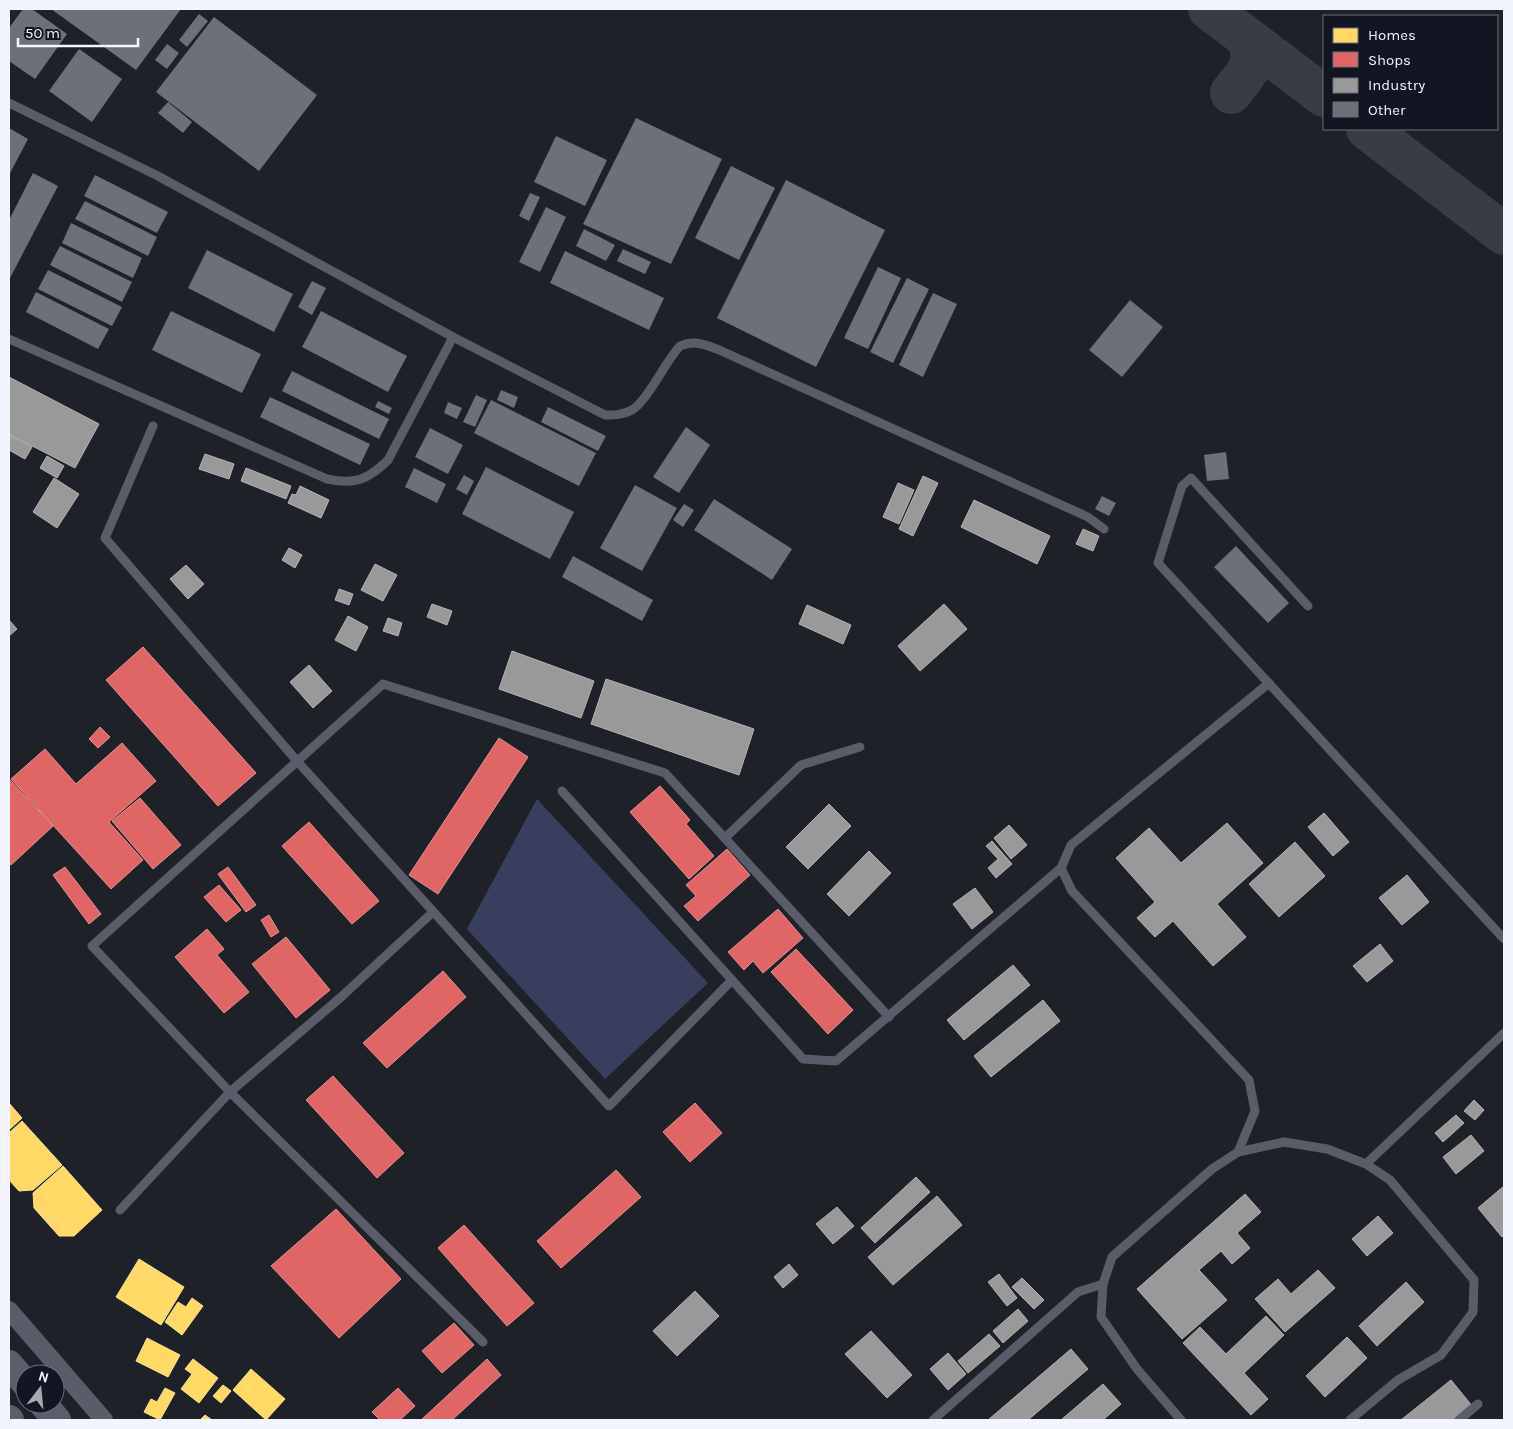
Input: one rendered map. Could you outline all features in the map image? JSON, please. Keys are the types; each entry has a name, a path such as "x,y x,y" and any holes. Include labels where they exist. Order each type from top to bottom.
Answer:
{"street":[{"path":"9,1310 104,1420"}],"lane":[{"path":"9,103 156,175 453,337 605,415 619,415 632,410 641,401 680,346 689,342 699,343 717,348 1088,517 1104,529"},
{"path":"9,339 327,479 343,483 373,475 388,460 453,337"},
{"path":"153,426 105,538 297,761 609,1106 732,980"},
{"path":"1308,606 1191,478 1182,486 1158,563 1504,939"},
{"path":"562,791 803,1059 836,1061 1061,868 1071,845 1268,683"},
{"path":"483,1342 230,1092 92,946 384,684 665,773 889,1017"},
{"path":"725,838 801,765 860,747"},
{"path":"1061,868 1072,891 1249,1080 1255,1110 1238,1152"},
{"path":"120,1210 230,1092 340,998 433,912"},
{"path":"1366,1164 1504,1033"},
{"path":"1181,1420 1136,1369 1101,1317 1103,1284 1112,1257 1212,1169 1238,1152 1284,1142 1327,1149 1366,1164 1390,1180 1474,1280 1473,1312 1441,1355 1398,1380 1350,1420"},
{"path":"933,1420 1078,1292 1103,1284"},
{"path":"1462,1419 1478,1404"}],"shaded area":[{"path":"537,799 708,983 605,1079 467,929"}],"building: Homes":[{"path":"9,1103 22,1118 9,1130"},
{"path":"22,1121 62,1165 33,1190 19,1191 9,1180 9,1133"},
{"path":"63,1166 102,1210 74,1236 59,1236 34,1208 33,1193"},
{"path":"139,1259 184,1287 161,1325 116,1297"},
{"path":"192,1298 203,1306 182,1335 165,1322 178,1302 186,1307"},
{"path":"147,1338 180,1355 168,1377 136,1361"},
{"path":"193,1359 218,1378 199,1403 181,1389 192,1374 185,1369"},
{"path":"251,1369 285,1399 266,1420 233,1390"},
{"path":"223,1385 231,1391 221,1403 213,1396"},
{"path":"165,1388 175,1393 160,1420 144,1412 151,1399 157,1402"},
{"path":"205,1415 212,1420 200,1420"}],"building: Shops":[{"path":"143,647 256,773 218,806 106,680"},
{"path":"100,727 110,737 98,748 89,739"},
{"path":"499,738 528,757 438,894 409,875"},
{"path":"122,743 156,781 109,822 143,860 111,889 11,779 45,749 76,784"},
{"path":"9,779 53,826 11,865 9,862"},
{"path":"660,786 690,820 686,824 714,856 689,879 630,812"},
{"path":"140,798 181,845 153,869 112,821"},
{"path":"309,822 379,901 352,924 282,846"},
{"path":"727,849 750,875 698,921 684,906 696,896 686,885"},
{"path":"65,867 101,914 89,924 53,875"},
{"path":"228,867 256,905 246,912 218,874"},
{"path":"219,885 241,910 226,922 204,897"},
{"path":"778,909 803,938 763,973 753,961 744,970 728,952"},
{"path":"269,915 279,932 271,937 261,920"},
{"path":"207,929 224,949 217,955 249,992 224,1013 175,957"},
{"path":"286,937 330,990 296,1018 252,964"},
{"path":"796,949 853,1010 828,1034 771,972"},
{"path":"443,971 466,997 387,1068 363,1043"},
{"path":"333,1076 404,1153 377,1178 306,1100"},
{"path":"695,1103 722,1133 690,1162 663,1132"},
{"path":"616,1170 641,1197 561,1268 537,1241"},
{"path":"336,1209 401,1279 339,1338 271,1266"},
{"path":"464,1225 534,1303 507,1326 438,1248"},
{"path":"454,1323 474,1345 442,1373 422,1351"},
{"path":"487,1359 501,1375 452,1420 421,1420"},
{"path":"398,1388 415,1406 400,1420 380,1420 372,1412"}],"building: Industry":[{"path":"9,377 99,424 75,468 9,434"},
{"path":"10,435 32,447 25,459 9,450"},
{"path":"205,454 234,464 229,479 199,469"},
{"path":"47,456 64,466 57,478 40,468"},
{"path":"246,468 291,486 286,499 241,481"},
{"path":"923,476 938,483 913,536 899,529"},
{"path":"54,478 79,494 57,528 33,512"},
{"path":"898,483 914,490 899,524 883,517"},
{"path":"300,486 329,500 321,518 288,503 292,494 296,495"},
{"path":"974,500 1050,536 1037,564 961,527"},
{"path":"1083,529 1099,536 1093,551 1076,544"},
{"path":"289,548 302,555 295,568 282,560"},
{"path":"375,564 397,575 383,601 361,590"},
{"path":"186,565 204,584 188,599 170,579"},
{"path":"339,589 353,594 349,605 335,600"},
{"path":"432,604 452,611 447,625 427,617"},
{"path":"944,604 967,629 920,671 898,646"},
{"path":"807,605 851,625 843,644 799,624"},
{"path":"348,616 368,627 356,651 335,640"},
{"path":"388,618 402,623 398,636 383,631"},
{"path":"9,620 17,629 9,636"},
{"path":"512,651 594,681 581,718 499,689"},
{"path":"309,665 332,691 313,708 290,682"},
{"path":"606,679 754,729 739,775 591,724"},
{"path":"829,804 851,826 808,869 786,847"},
{"path":"1324,813 1349,842 1333,856 1308,827"},
{"path":"1227,823 1263,863 1217,904 1246,937 1213,966 1173,921 1155,937 1137,918 1155,902 1116,858 1149,828 1181,863"},
{"path":"1009,825 1027,845 1011,859 994,838"},
{"path":"992,841 1012,864 996,878 988,868 998,859 986,846"},
{"path":"1295,842 1325,876 1279,917 1249,884"},
{"path":"869,851 891,873 849,916 827,894"},
{"path":"1407,875 1429,902 1402,925 1379,898"},
{"path":"975,888 993,912 972,929 953,904"},
{"path":"1380,944 1393,961 1367,982 1353,966"},
{"path":"1013,965 1030,985 964,1040 947,1020"},
{"path":"1043,1000 1060,1021 991,1077 974,1056"},
{"path":"1474,1100 1484,1110 1475,1120 1464,1111"},
{"path":"1456,1115 1464,1123 1443,1142 1435,1133"},
{"path":"1471,1135 1484,1151 1456,1174 1443,1157"},
{"path":"916,1177 930,1192 875,1243 861,1228"},
{"path":"1504,1186 1504,1235 1502,1237 1478,1208"},
{"path":"1245,1194 1261,1212 1237,1233 1250,1248 1232,1264 1221,1251 1199,1270 1227,1300 1182,1339 1137,1289"},
{"path":"937,1196 962,1225 893,1285 868,1257"},
{"path":"837,1207 854,1226 833,1244 816,1224"},
{"path":"1378,1216 1393,1233 1367,1256 1352,1239"},
{"path":"789,1264 798,1275 783,1288 774,1277"},
{"path":"1318,1270 1335,1288 1285,1332 1255,1299 1278,1279 1291,1294"},
{"path":"999,1274 1017,1298 1007,1306 988,1282"},
{"path":"1022,1278 1044,1300 1034,1309 1012,1287"},
{"path":"1406,1282 1424,1302 1377,1346 1359,1326"},
{"path":"695,1291 719,1316 677,1356 653,1331"},
{"path":"1018,1309 1028,1321 1003,1343 993,1331"},
{"path":"1266,1316 1284,1335 1244,1373 1268,1399 1251,1415 1183,1343 1200,1327 1226,1354"},
{"path":"871,1331 912,1375 887,1398 845,1354"},
{"path":"989,1334 1000,1346 968,1373 958,1361"},
{"path":"1347,1337 1367,1358 1325,1397 1306,1376"},
{"path":"1071,1349 1088,1369 1028,1420 988,1420"},
{"path":"948,1353 966,1374 948,1390 930,1369"},
{"path":"1451,1380 1473,1407 1457,1420 1401,1420"},
{"path":"1103,1384 1121,1404 1103,1420 1061,1420"}],"building: Other":[{"path":"23,9 32,9 67,34 35,79 9,61 9,28"},
{"path":"51,9 181,9 136,70"},
{"path":"199,14 208,21 187,47 179,40"},
{"path":"214,17 317,95 259,171 156,92"},
{"path":"167,44 179,53 167,69 155,60"},
{"path":"79,49 122,79 92,122 49,91"},
{"path":"168,102 192,122 183,133 158,113"},
{"path":"636,118 722,159 671,264 583,224"},
{"path":"9,128 28,139 9,175"},
{"path":"556,136 607,160 585,206 534,182"},
{"path":"731,166 775,188 739,260 695,238"},
{"path":"33,173 58,186 9,280 9,220"},
{"path":"95,175 168,212 157,233 84,196"},
{"path":"786,180 885,230 816,367 717,318"},
{"path":"530,193 540,197 529,221 519,216"},
{"path":"85,201 157,237 148,256 75,219"},
{"path":"546,207 566,217 540,272 519,262"},
{"path":"71,223 142,258 133,278 62,243"},
{"path":"584,229 615,245 606,261 576,246"},
{"path":"60,246 132,282 122,302 50,265"},
{"path":"623,249 651,262 645,274 617,261"},
{"path":"207,250 293,294 274,332 188,288"},
{"path":"565,251 664,298 649,330 550,283"},
{"path":"878,267 901,278 868,349 844,338"},
{"path":"48,270 122,307 112,326 38,289"},
{"path":"907,278 929,289 893,363 870,352"},
{"path":"312,281 326,288 312,315 298,307"},
{"path":"36,292 109,329 98,349 26,312"},
{"path":"933,293 957,304 923,377 899,365"},
{"path":"1130,300 1163,327 1122,377 1089,350"},
{"path":"171,311 261,354 242,393 152,350"},
{"path":"321,311 407,356 388,392 302,347"},
{"path":"292,371 389,419 379,439 282,391"},
{"path":"501,390 518,397 514,408 497,400"},
{"path":"476,395 487,400 475,427 463,422"},
{"path":"270,397 370,444 360,465 260,417"},
{"path":"491,400 596,453 579,486 474,433"},
{"path":"378,401 392,408 389,414 375,407"},
{"path":"448,402 462,408 457,419 444,413"},
{"path":"548,407 606,436 598,451 541,422"},
{"path":"686,427 710,445 679,493 653,477"},
{"path":"430,428 463,445 448,474 415,457"},
{"path":"1226,452 1229,479 1207,481 1204,455"},
{"path":"486,467 574,512 550,559 462,514"},
{"path":"414,468 446,484 437,503 405,487"},
{"path":"464,475 474,481 467,495 456,489"},
{"path":"635,485 677,508 642,571 600,548"},
{"path":"1102,496 1116,503 1109,516 1095,509"},
{"path":"714,499 792,549 772,580 694,530"},
{"path":"684,504 694,510 683,527 673,520"},
{"path":"1236,546 1289,603 1268,623 1214,567"},
{"path":"573,556 653,600 642,621 562,577"}],"taxiway":[{"path":"1209,9 1323,95"},
{"path":"1231,93 1246,74 1251,62 1251,48 1248,39"},
{"path":"1368,130 1504,234"}]}
